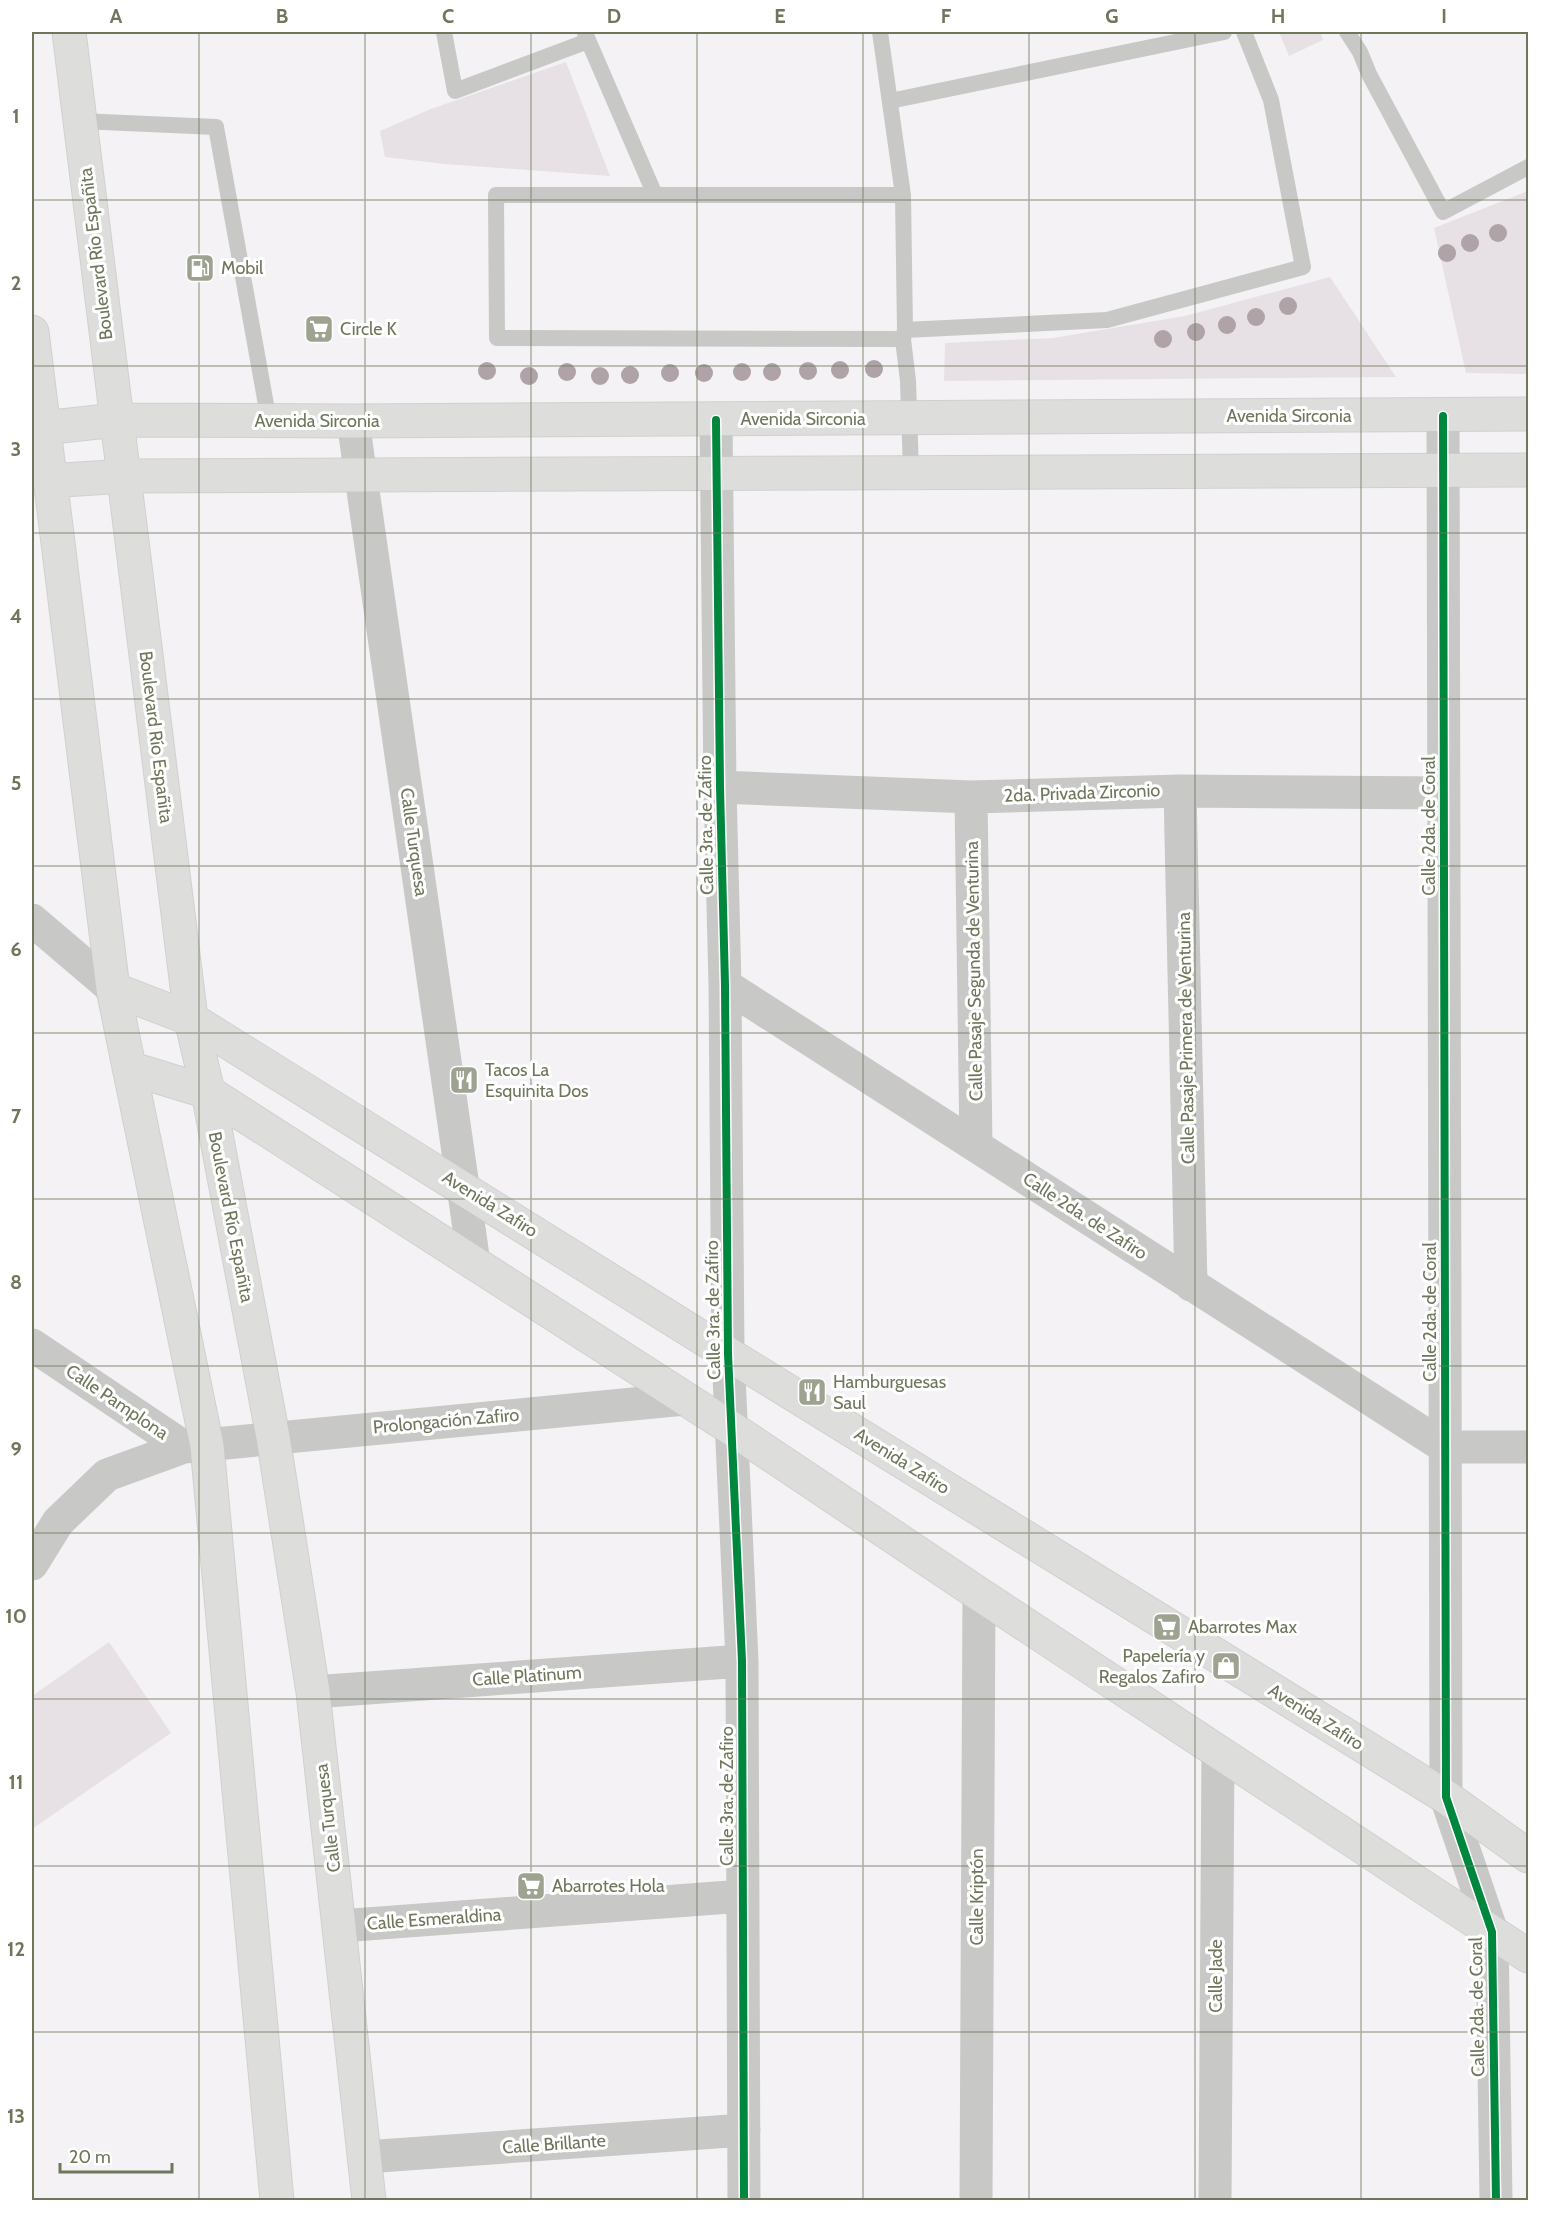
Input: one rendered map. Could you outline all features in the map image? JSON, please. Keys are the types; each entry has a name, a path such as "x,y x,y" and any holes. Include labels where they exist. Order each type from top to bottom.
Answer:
{"street":[{"name":"Boulevard Río Españita","path":"69,32 191,1019 273,1437"},
{"path":"32,332 40,477 113,989 195,1446 277,2200"},
{"name":"Avenida Sirconia","path":"37,431 116,420 353,422 1528,414"},
{"name":"Calle 2da. de Coral","path":"1443,416 1446,1797 1492,1932 1496,2200"},
{"name":"Calle 3ra. de Zafiro","path":"716,420 728,1354 742,1661 744,2200"},
{"name":"Calle Turquesa","path":"353,422 474,1263"},
{"path":"40,477 1528,470"},
{"name":"2da. Privada Zirconio","path":"720,787 971,797 1180,791 1444,793"},
{"name":"Calle Pasaje Primera de Venturina","path":"1180,791 1191,1285"},
{"name":"Calle Pasaje Segunda de Venturina","path":"971,797 976,1145"},
{"path":"32,920 113,989"},
{"name":"Calle 2da. de Zafiro","path":"725,985 1445,1447"},
{"name":"Avenida Zafiro","path":"113,989 191,1019 1446,1797 1528,1856"},
{"path":"129,1068 207,1092 731,1428 1528,1956"},
{"name":"Calle Pamplona","path":"32,1345 195,1446"},
{"name":"Prolongación Zafiro","path":"32,1564 58,1522 107,1474 195,1446 686,1399"},
{"name":"Calle Turquesa","path":"273,1437 313,1692 369,2200"},
{"path":"1445,1447 1528,1447"},
{"name":"Calle Kriptón","path":"976,2200 979,1594"},
{"name":"Calle Platinum","path":"313,1692 742,1661"},
{"name":"Calle Jade","path":"1215,2200 1218,1752"},
{"name":"Calle Esmeraldina","path":"340,1926 743,1896"},
{"name":"Calle Brillante","path":"365,2157 744,2130"}],"lane":[{"path":"444,32 455,92 586,36 655,195"},
{"path":"880,32 903,195 904,334 911,472"},
{"path":"890,101 1224,32"},
{"path":"903,195 496,195 497,338 904,334 1107,320 1303,267 1271,100 1244,32"},
{"path":"1347,32 1360,52 1369,74 1443,212 1528,167"},
{"path":"80,121 216,127 269,422"}],"shaded area":[{"path":"1279,32 1320,32 1323,40 1289,56"},
{"path":"566,62 610,176 445,164 385,157 380,131 431,109"},
{"path":"1528,191 1528,374 1466,373 1434,228"},
{"path":"1330,277 1396,377 944,381 945,343 1053,338 1185,316"},
{"path":"109,1642 171,1733 32,1829 32,1696"}],"cycle path":[{"path":"1443,416 1446,1797 1492,1932 1496,2200"},
{"path":"716,420 728,1354 742,1661 744,2200"}],"place":[{"name":"Mobil","path":"200,268"},
{"name":"Circle K","path":"319,329"},
{"name":"Tacos La Esquinita Dos","path":"464,1080"},
{"name":"Hamburguesas Saul","path":"812,1392"},
{"name":"Abarrotes Max","path":"1167,1627"},
{"name":"Papelería y Regalos Zafiro","path":"1226,1666"},
{"name":"Abarrotes Hola","path":"531,1886"}]}
